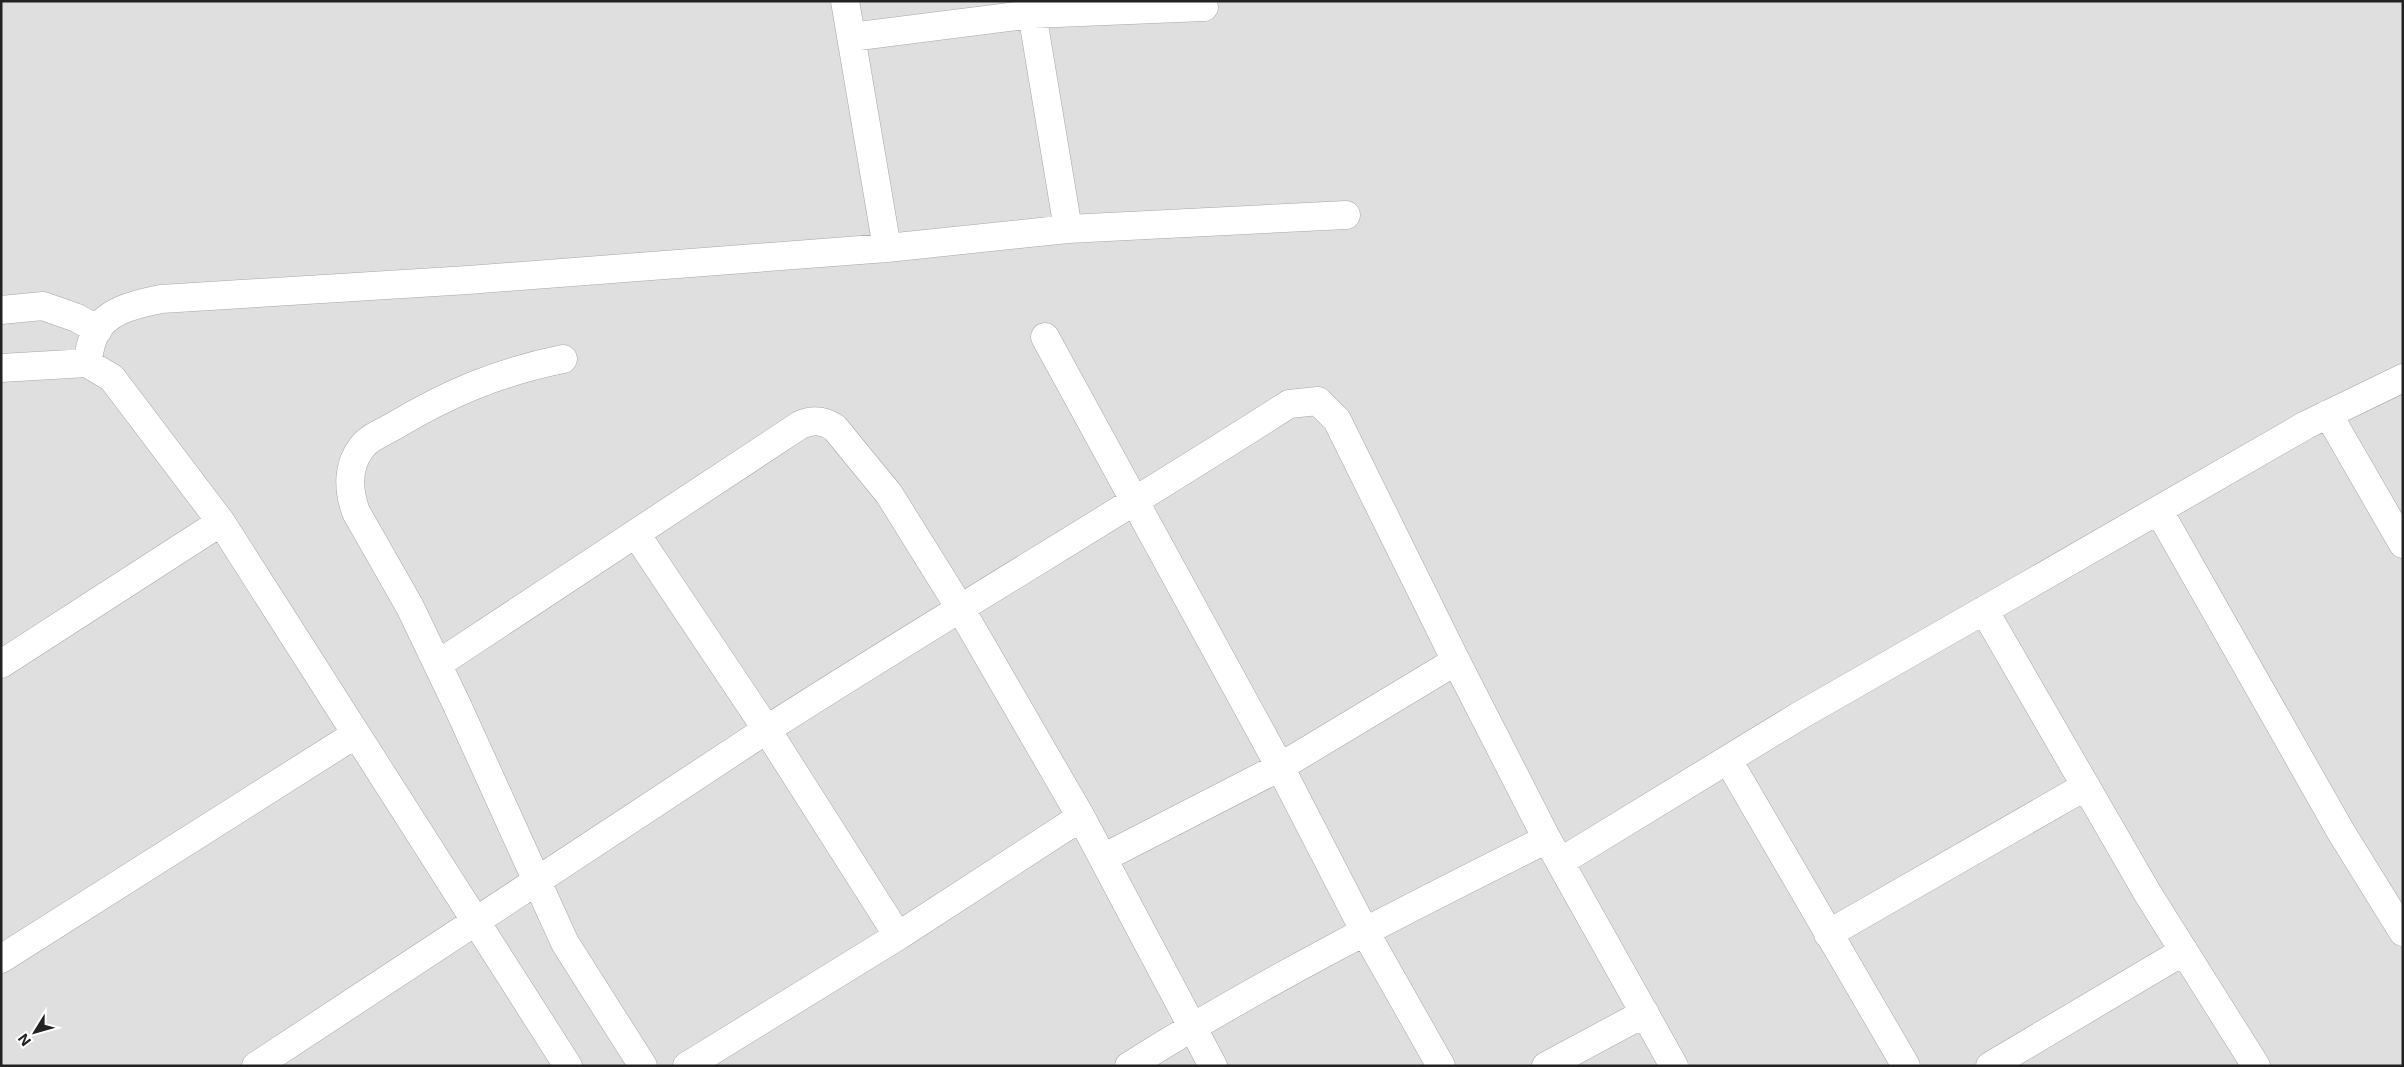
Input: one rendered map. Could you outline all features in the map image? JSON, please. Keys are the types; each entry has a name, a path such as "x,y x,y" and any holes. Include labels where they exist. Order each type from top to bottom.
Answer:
{"street":[{"path":"845,1 887,248"},
{"path":"851,37 1032,8 1204,7"},
{"path":"1032,8 1068,229"},
{"path":"87,363 94,335 110,318 129,305 161,299 468,280 887,248 1068,229 1346,215"},
{"path":"1,310 42,306 77,318 98,330"},
{"path":"1045,337 1280,767 1364,930 1441,1066"},
{"path":"563,359 497,375 459,390 423,408 363,445 355,457 349,484 351,499 410,606 566,943 643,1066"},
{"path":"2,368 87,363 112,378 221,522 568,1066"},
{"path":"1560,862 1728,760 1984,610 2328,414 2403,378"},
{"path":"256,1066 767,730 960,608 1136,502 1289,404 1318,401 1337,420 1456,662 1547,839 1674,1066"},
{"path":"2328,414 2403,544"},
{"path":"438,664 800,424 817,420 835,428 889,494 960,608 1081,817 1213,1066"},
{"path":"2159,511 2341,832 2403,932"},
{"path":"1,664 221,522"},
{"path":"636,534 767,730 898,936"},
{"path":"1984,610 2148,894 2256,1066"},
{"path":"1102,858 1280,767 1456,662"},
{"path":"1,959 356,734"},
{"path":"1728,760 1906,1066"},
{"path":"1828,934 2086,786"},
{"path":"687,1066 898,936 1081,817"},
{"path":"1129,1066 1191,1027 1364,930 1547,839"},
{"path":"1990,1066 2184,951"},
{"path":"1546,1066 1645,1014"}],"shaded area":[{"path":"1,1 2403,1 2403,1066 1,1066"}]}
